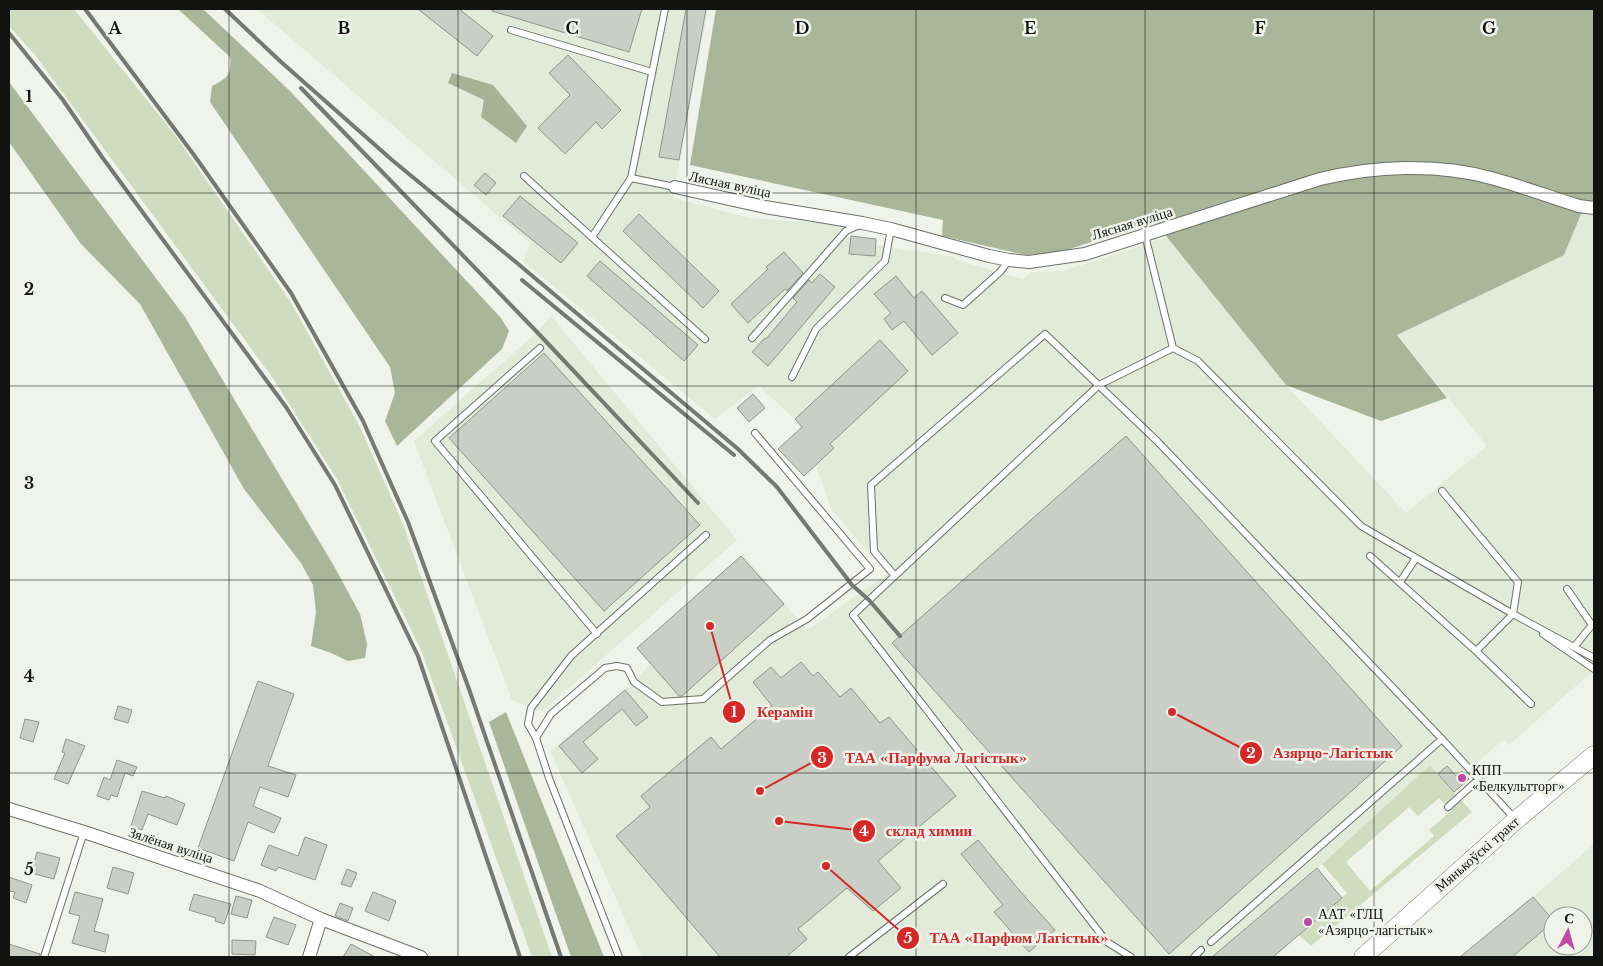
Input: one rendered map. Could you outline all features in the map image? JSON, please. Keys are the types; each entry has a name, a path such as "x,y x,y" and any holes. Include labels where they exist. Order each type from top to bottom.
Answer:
{"street":[{"name":"Лясная вуліца","path":"675,187 765,207 891,229 1008,260 1029,262 1085,254 1320,179 1349,172 1388,169 1452,171 1490,177 1579,206 1594,208"},
{"name":"Мянькоўскі тракт","path":"1363,957 1516,820 1594,755"},
{"name":"Зялёная вуліца","path":"9,809 260,891 321,918 420,957"},
{"path":"309,957 321,918"}],"lane":[{"path":"592,237 631,178 665,9"},
{"path":"510,30 652,72"},
{"path":"524,176 705,339"},
{"path":"631,178 675,187"},
{"path":"752,338 846,231 862,223"},
{"path":"792,377 816,330 885,261 891,229"},
{"path":"1145,235 1173,348 1198,361 1362,526 1513,614 1594,658"},
{"path":"944,298 964,305 1000,272 1008,260"},
{"path":"895,576 874,551 871,485 1045,334 1157,441 1442,739 1516,820"},
{"path":"540,348 435,441 597,634"},
{"path":"1131,957 1106,942 853,615 1098,386 1173,348"},
{"path":"536,738 551,714 605,668 617,666 627,668 634,682 662,702 703,699 770,640 807,619 870,569 755,433"},
{"path":"1442,490 1518,582 1513,614 1476,650"},
{"path":"619,957 559,804 536,738 528,724 531,708 571,656 706,535"},
{"path":"1370,556 1476,650 1531,704"},
{"path":"1400,582 1416,558"},
{"path":"1567,589 1592,625 1574,647"},
{"path":"1513,614 1594,669"},
{"path":"1211,942 1442,739"},
{"path":"1448,807 1478,779"},
{"path":"44,957 84,832"},
{"path":"849,957 944,884"},
{"path":"1194,957 1202,950"}],"shaded area":[{"path":"9,9 74,9 175,135 290,301 359,425 403,524 552,957 532,957 421,650 337,479 272,377 35,55 9,26"},
{"path":"178,9 203,9 290,91 501,318 509,331 502,349 397,446 385,421 395,393 390,367 210,102 212,86 225,78 229,72 230,57"},
{"path":"257,9 708,9 673,198 750,218 847,225 845,237 876,239 876,245 954,257 956,260 1023,279 1032,272 1063,271 1167,237 1286,385 1406,513 1487,446 1398,335 1564,254 1581,214 1594,213 1594,670 1509,745 1503,740 1465,773 1469,779 1454,792 1430,765 1317,868 1342,898 1273,957 642,957 550,751 634,682 650,664 637,648 743,554 806,629 813,627 887,574 832,510 816,466 833,448 808,435 797,421 759,386 715,419 523,261 530,243"},
{"path":"716,9 1594,9 1594,213 1581,214 1564,255 1397,335 1447,398 1381,421 1286,385 1154,221 1061,252 1026,255 942,236 943,220 690,165"},
{"path":"452,73 493,85 527,126 516,143 481,117 484,100 448,83"},
{"path":"9,82 185,317 334,566 360,614 367,644 365,658 348,661 311,646 316,612 313,585 301,563 244,489 140,304 81,244 9,142"},
{"path":"551,316 737,540 542,712 512,700 414,441 537,332"},
{"path":"506,712 604,957 571,957 489,722"},
{"path":"1430,765 1457,796 1446,805 1439,798 1418,816 1409,807 1346,862 1370,891 1434,836 1429,830 1451,811 1449,809 1460,799 1472,812 1311,946 1299,935 1347,893 1322,864"},
{"path":"1594,844 1594,957 1460,957 1533,897"}],"building":[{"path":"418,9 459,9 493,36 477,56"},
{"path":"492,9 642,9 629,52 492,11"},
{"path":"686,9 706,9 679,160 659,157"},
{"path":"568,55 621,110 602,129 596,122 565,154 538,128 570,95 549,73"},
{"path":"485,173 496,183 486,195 474,185"},
{"path":"520,196 578,243 561,263 503,216"},
{"path":"639,214 719,291 703,308 623,231"},
{"path":"851,236 876,239 875,256 849,254"},
{"path":"784,252 803,273 787,291 785,289 748,323 731,304 768,269 766,267"},
{"path":"600,261 698,345 684,361 587,276"},
{"path":"820,274 835,287 768,366 752,352 766,339 797,302 793,298 809,280 812,283"},
{"path":"896,276 914,298 922,291 958,333 932,355 904,321 892,330 884,319 891,313 874,294"},
{"path":"880,340 908,371 830,444 834,448 804,476 778,449 802,427 795,419"},
{"path":"544,353 700,525 604,611 449,438"},
{"path":"753,394 765,408 749,422 737,408"},
{"path":"1126,436 1402,746 1169,954 892,643"},
{"path":"741,556 784,604 682,696 679,696 637,648"},
{"path":"801,662 813,676 818,672 840,697 851,688 880,723 889,717 956,796 878,861 901,888 873,911 847,888 798,929 807,939 786,957 720,957 616,836 650,807 641,796 711,737 721,749 772,706 753,682 771,667 781,678"},
{"path":"258,681 294,694 268,766 296,775 288,797 260,787 253,806 281,818 274,833 248,822 234,861 198,848"},
{"path":"625,690 648,717 636,726 622,709 583,742 598,759 582,773 559,746"},
{"path":"118,706 132,710 128,723 114,719"},
{"path":"25,719 39,722 33,742 20,738"},
{"path":"66,739 85,746 68,784 54,779 65,753 62,752"},
{"path":"117,760 137,767 133,776 125,773 117,797 111,795 109,800 97,796 104,777 110,780"},
{"path":"1447,766 1456,776 1462,771 1469,779 1454,792 1438,774"},
{"path":"142,791 165,798 166,796 185,804 177,825 148,814 142,830 131,826"},
{"path":"305,837 327,845 315,880 278,867 276,871 261,865 269,845 298,856"},
{"path":"978,840 1055,930 1029,952 994,912 1003,905 961,854"},
{"path":"37,852 60,858 54,879 31,873"},
{"path":"113,867 134,873 128,894 107,888"},
{"path":"1317,868 1342,898 1273,957 1212,957"},
{"path":"347,869 357,873 351,887 341,884"},
{"path":"9,877 32,885 26,903 13,898 15,892 9,891"},
{"path":"75,892 103,899 94,931 109,935 105,952 72,943 80,916 69,913"},
{"path":"373,892 396,901 389,921 365,911"},
{"path":"194,894 231,904 224,924 215,921 216,918 189,910"},
{"path":"236,896 252,900 247,918 231,914"},
{"path":"1533,897 1543,908 1543,931 1512,957 1460,957"},
{"path":"340,903 353,908 348,921 335,916"},
{"path":"274,917 296,925 288,945 266,937"},
{"path":"232,940 256,941 255,955 232,954"},
{"path":"9,944 40,954 39,957 9,957"},
{"path":"351,944 375,957 343,957"}],"railway":[{"path":"85,9 194,155 291,293 363,421 408,522 469,689 561,957"},
{"path":"225,9 280,61 392,160 738,449 777,487 852,585 869,600 900,636"},
{"path":"9,33 63,100 102,157 286,407 335,485 418,656 520,957"},
{"path":"301,88 537,332 698,503"},
{"path":"522,280 734,455"}],"place":[{"name":"Керамін","path":"710,626"},
{"name":"Азярцо-Лагістык","path":"1172,712"},
{"name":"КПП «Белкультторг»","path":"1462,778"},
{"name":"ТАА «Парфума Лагістык»","path":"760,791"},
{"name":"склад химии","path":"779,821"},
{"name":"ТАА «Парфюм Лагістык»","path":"826,866"},
{"name":"ААТ «ГЛЦ «Азярцо-лагістык»","path":"1308,922"}]}
